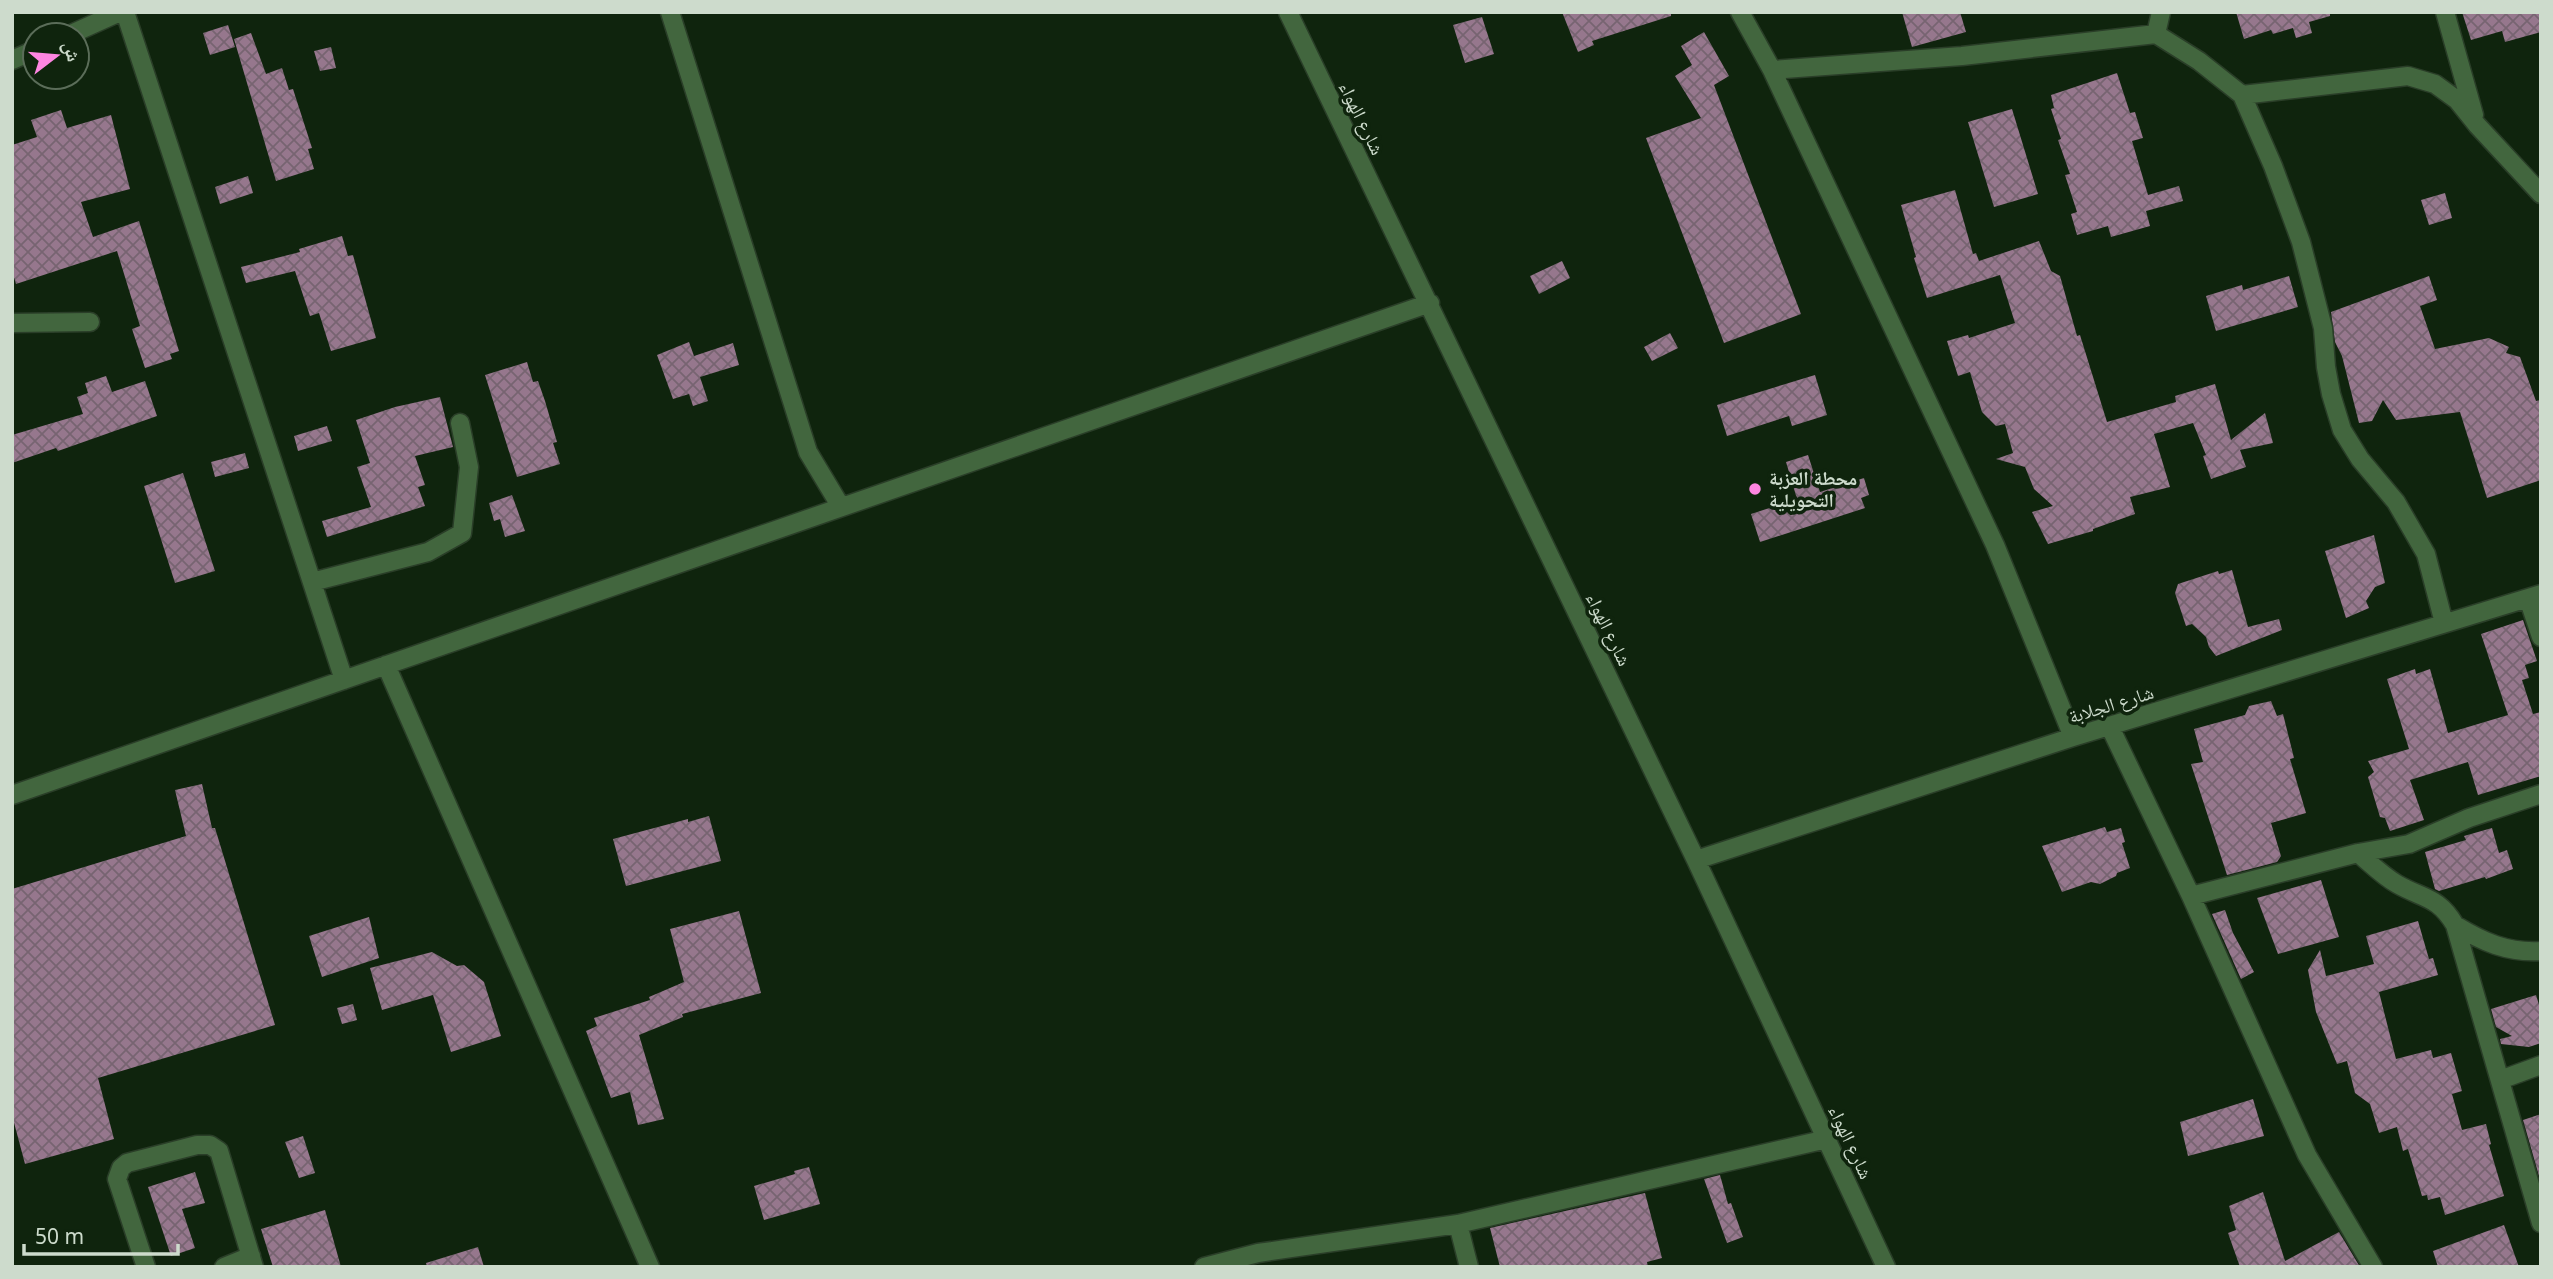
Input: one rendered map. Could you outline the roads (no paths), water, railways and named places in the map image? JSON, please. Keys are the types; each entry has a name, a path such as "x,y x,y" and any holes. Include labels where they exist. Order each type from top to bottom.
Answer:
{"street":[{"path":"91,25 122,12 344,680"},
{"path":"670,12 808,452 841,507"},
{"name":"شارع الهواء","path":"1288,12 1696,860 1886,1267"},
{"path":"1740,12 1772,70 1995,545 2073,737"},
{"path":"2156,34 2161,12"},
{"path":"2445,12 2477,125"},
{"path":"1772,70 1962,55 2156,34 2199,61 2242,95 2273,166 2301,242 2323,328 2331,394 2342,430 2360,459 2396,502 2426,554 2444,623"},
{"path":"2242,95 2408,76 2435,84 2458,100 2477,125 2541,194"},
{"path":"12,795 1430,303"},
{"path":"12,323 90,322"},
{"path":"312,582 428,552 462,533 469,467 460,423"},
{"path":"2535,596 2541,637"},
{"name":"شارع الجلابة","path":"1696,860 2073,737 2535,596"},
{"path":"386,665 650,1267"},
{"path":"2110,727 2191,895 2307,1155 2373,1267"},
{"path":"2191,895 2358,853 2409,844 2469,818 2541,794"},
{"path":"2358,853 2397,884 2427,897 2447,910 2455,925 2541,1223"},
{"path":"2455,925 2499,948 2521,952 2541,951"},
{"path":"2500,1080 2541,1065"},
{"path":"1204,1267 1259,1260 1458,1224 1827,1139"},
{"path":"146,1267 117,1179 121,1168 127,1163 197,1145 210,1145 219,1151 253,1262 224,1267"},
{"path":"1458,1224 1469,1267"}],"place":[{"name":"محطة العزبة التحويلية","path":"1755,489"}]}
